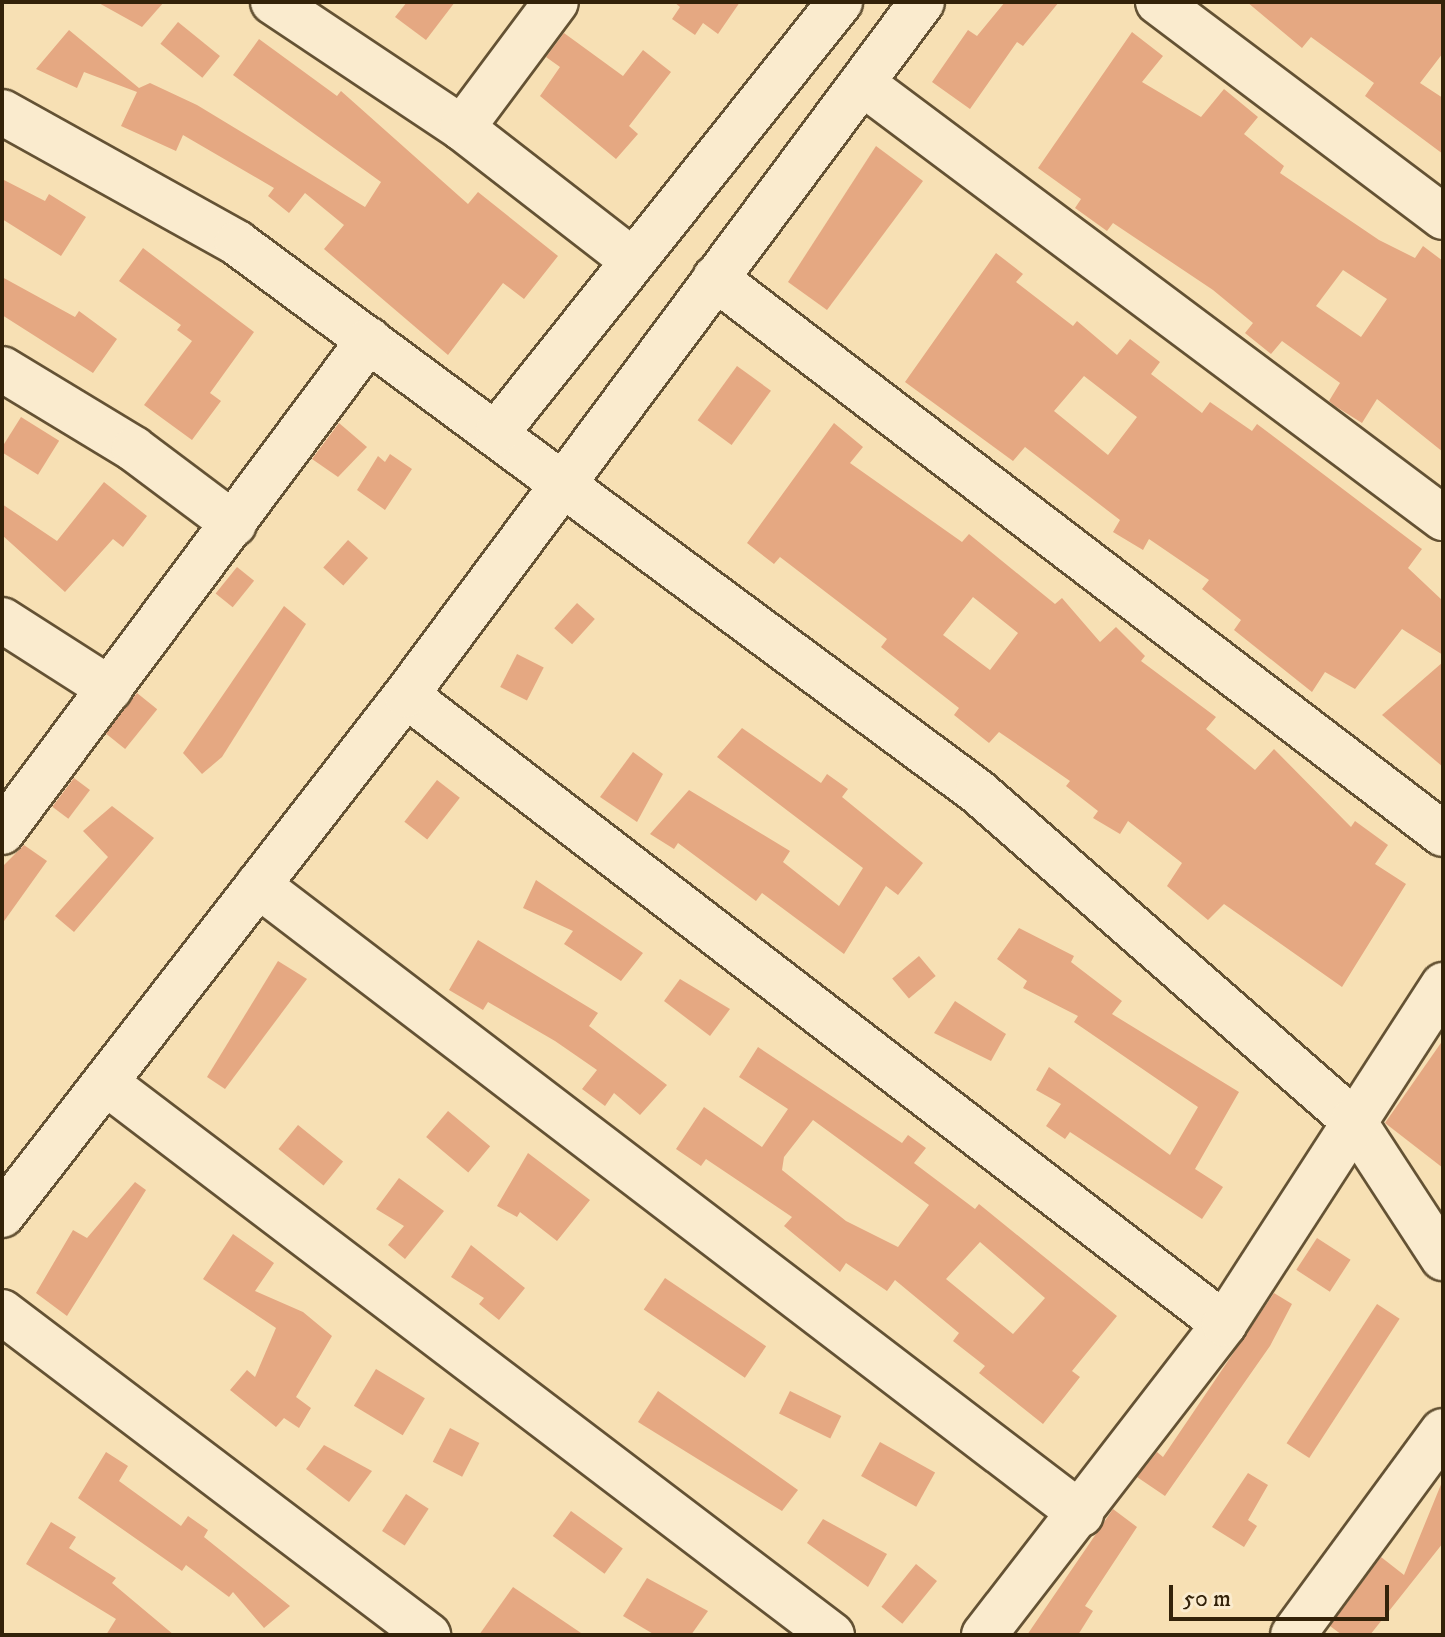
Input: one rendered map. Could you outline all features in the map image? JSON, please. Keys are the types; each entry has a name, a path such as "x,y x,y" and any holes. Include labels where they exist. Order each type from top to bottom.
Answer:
{"street":[{"path":"462,128 556,2"},
{"path":"498,431 840,2"},
{"path":"2,1215 406,695 922,2"},
{"path":"1158,2 1443,217"},
{"path":"287,5 462,128 632,260"},
{"path":"862,83 1443,518"},
{"path":"2,112 237,243 498,431 978,792 1353,1120 1443,1258"},
{"path":"715,278 1443,834"},
{"path":"2,832 369,340"},
{"path":"2,369 134,449 234,524"},
{"path":"2,620 110,689"},
{"path":"406,695 1224,1324"},
{"path":"258,885 1081,1514"},
{"path":"984,1635 1081,1514 1224,1324 1443,985"},
{"path":"106,1083 832,1635"},
{"path":"2,1312 428,1635"},
{"path":"1293,1635 1443,1431"}],"building":[{"path":"97,2 164,2 142,27"},
{"path":"407,2 455,2 426,40 395,17"},
{"path":"674,2 740,2 718,34 703,23 695,35 672,19 680,7"},
{"path":"1005,2 1059,2 1023,46 1017,42 970,109 932,82 968,30 977,36"},
{"path":"1247,2 1443,2 1443,53 1420,83 1443,98 1443,154 1365,96 1374,83 1311,37 1302,48"},
{"path":"178,22 220,56 202,78 160,44"},
{"path":"69,30 139,88 150,83 197,105 365,207 381,182 233,75 259,39 337,96 341,91 468,204 478,192 558,256 524,299 503,283 448,355 324,249 344,225 305,193 289,213 268,196 274,188 183,135 176,151 121,126 137,92 84,72 77,88 36,69"},
{"path":"1132,32 1163,56 1142,82 1201,117 1224,89 1258,117 1244,134 1284,166 1280,173 1379,240 1415,258 1423,246 1443,261 1443,452 1377,399 1362,423 1335,406 1329,401 1340,383 1282,341 1271,354 1245,333 1253,323 1213,290 1113,223 1107,231 1075,208 1081,199 1038,168","holes":["1343,270 1387,299 1361,337 1316,306"]},
{"path":"564,33 623,76 643,50 671,72 629,126 638,134 616,159 540,96 560,67 546,57"},
{"path":"876,146 923,181 827,310 788,282"},
{"path":"2,179 45,201 49,194 86,217 61,256 2,219"},
{"path":"143,248 254,332 210,393 221,401 192,440 144,405 192,341 177,330 181,325 119,281"},
{"path":"996,253 1023,274 1016,282 1073,326 1077,321 1117,355 1130,339 1160,362 1151,374 1202,413 1210,402 1252,431 1257,424 1422,549 1408,568 1443,601 1443,655 1402,629 1355,689 1325,672 1312,692 1234,630 1241,620 1202,589 1209,580 1149,539 1143,550 1113,532 1120,520 1025,447 1013,461 905,382","holes":["1084,376 1137,417 1108,455 1054,411"]},
{"path":"2,277 75,317 79,311 117,339 93,373 2,315"},
{"path":"737,366 771,391 732,445 698,420"},
{"path":"21,417 59,441 38,475 2,452"},
{"path":"339,423 367,447 338,477 312,459"},
{"path":"834,423 863,447 850,463 962,542 969,534 1055,604 1062,598 1100,642 1116,627 1145,656 1141,661 1216,717 1206,729 1255,770 1274,749 1351,827 1355,821 1388,845 1375,864 1406,884 1342,987 1224,904 1208,920 1167,886 1182,863 1128,821 1120,834 1093,818 1098,811 1066,786 1070,781 999,732 989,743 954,715 959,708 881,647 887,639 780,557 774,564 747,543","holes":["973,597 1018,633 990,670 943,635"]},
{"path":"390,454 412,469 385,510 357,490 378,456 385,462"},
{"path":"104,482 147,516 123,547 113,539 65,592 2,535 2,504 57,541"},
{"path":"348,540 368,558 343,586 323,567"},
{"path":"237,567 254,581 233,607 216,593"},
{"path":"577,603 595,619 572,644 554,628"},
{"path":"284,606 306,624 222,757 202,774 183,753"},
{"path":"517,654 544,668 527,701 500,687"},
{"path":"1443,662 1443,767 1382,715"},
{"path":"137,693 157,709 125,749 105,733"},
{"path":"742,728 821,783 827,774 848,789 842,797 923,863 898,895 886,886 844,954 762,893 756,901 678,843 674,849 650,834 689,790 790,851 783,862 839,906 863,868 717,757"},
{"path":"633,752 663,774 637,822 600,797"},
{"path":"74,778 90,790 68,819 52,807"},
{"path":"437,780 460,798 427,840 404,822"},
{"path":"112,806 154,838 74,932 55,916 108,857 83,831"},
{"path":"24,845 47,861 2,924 2,867"},
{"path":"536,880 643,953 621,981 564,944 573,931 523,908"},
{"path":"1019,928 1074,956 1071,962 1122,1001 1112,1014 1239,1092 1195,1169 1223,1187 1202,1219 1070,1132 1065,1139 1046,1126 1061,1104 1036,1090 1049,1067 1170,1155 1198,1107 1074,1022 1078,1016 1023,988 1027,981 997,959"},
{"path":"478,940 598,1013 589,1026 667,1085 640,1115 614,1093 605,1106 582,1089 597,1070 555,1041 488,1002 483,1010 449,990"},
{"path":"919,956 936,976 909,998 892,978"},
{"path":"278,961 307,979 225,1089 207,1077"},
{"path":"680,979 730,1009 710,1036 664,1001"},
{"path":"955,1001 1006,1034 991,1061 934,1033"},
{"path":"1443,1040 1443,1168 1385,1123"},
{"path":"758,1047 902,1143 908,1135 926,1148 914,1163 975,1209 979,1204 1117,1316 1072,1371 1080,1377 1043,1424 979,1373 985,1366 953,1341 959,1333 895,1280 887,1291 846,1263 840,1272 784,1226 792,1217 706,1159 701,1166 676,1149 704,1107 762,1147 788,1109 739,1077","holes":["813,1120 929,1205 898,1247 846,1221 782,1170 784,1157","980,1242 1045,1298 1013,1334 946,1279"]},
{"path":"448,1111 490,1146 468,1172 426,1137"},
{"path":"298,1125 343,1162 324,1186 278,1149"},
{"path":"528,1153 590,1200 557,1241 520,1212 517,1217 497,1206"},
{"path":"399,1178 444,1211 405,1259 388,1245 404,1226 376,1209"},
{"path":"135,1182 146,1190 67,1316 36,1293 73,1230 87,1238"},
{"path":"233,1234 274,1263 255,1291 303,1312 332,1336 296,1397 311,1408 299,1428 284,1418 276,1427 230,1390 247,1370 255,1377 276,1328 203,1279"},
{"path":"1317,1238 1351,1260 1330,1292 1296,1270"},
{"path":"471,1245 525,1288 499,1320 479,1304 484,1298 451,1277"},
{"path":"665,1278 766,1346 745,1378 644,1310"},
{"path":"1274,1293 1292,1304 1270,1346 1165,1496 1137,1477 1157,1452 1163,1457"},
{"path":"1377,1304 1400,1319 1309,1458 1287,1443"},
{"path":"376,1369 425,1398 403,1435 354,1406"},
{"path":"658,1391 798,1490 782,1511 638,1422"},
{"path":"790,1391 841,1416 830,1438 779,1413"},
{"path":"450,1428 479,1443 462,1477 433,1462"},
{"path":"880,1442 935,1473 916,1507 861,1476"},
{"path":"324,1445 372,1471 349,1502 306,1469"},
{"path":"106,1452 128,1466 119,1481 181,1526 188,1516 208,1530 204,1537 290,1606 264,1628 233,1592 229,1597 186,1565 182,1571 78,1498"},
{"path":"1248,1473 1268,1485 1248,1520 1257,1526 1244,1547 1212,1527"},
{"path":"1442,1482 1443,1543 1370,1635 1342,1635 1330,1626 1381,1557 1404,1575"},
{"path":"406,1494 429,1509 405,1546 382,1531"},
{"path":"1113,1509 1137,1527 1085,1606 1093,1611 1078,1635 1027,1635"},
{"path":"571,1511 623,1549 605,1574 553,1536"},
{"path":"823,1519 887,1554 868,1587 807,1543"},
{"path":"51,1522 76,1537 69,1548 116,1578 112,1583 174,1635 106,1635 116,1619 26,1564"},
{"path":"916,1564 937,1581 902,1624 881,1607"},
{"path":"647,1578 708,1611 691,1635 655,1635 623,1616"},
{"path":"513,1587 584,1635 479,1635"}]}
